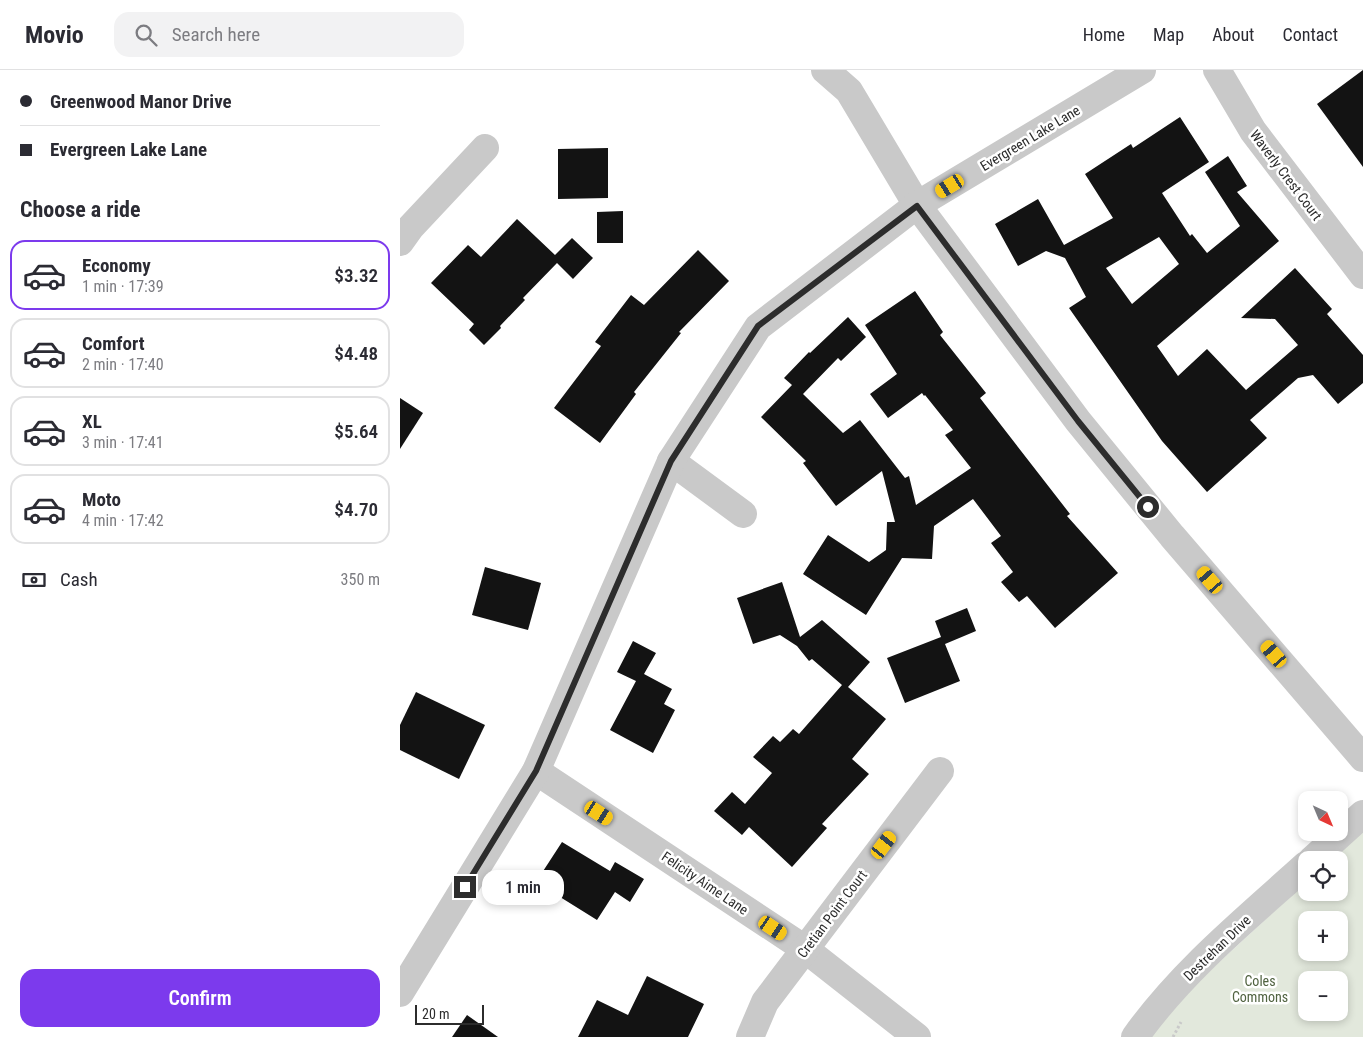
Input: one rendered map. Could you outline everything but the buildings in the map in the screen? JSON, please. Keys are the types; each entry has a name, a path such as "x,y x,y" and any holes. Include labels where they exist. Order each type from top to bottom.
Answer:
{"street":[{"path":"825,70 849,91 917,206 1078,421 1172,536 1363,758"},
{"name":"Evergreen Lake Lane","path":"400,994 407,967 536,771 671,461 758,326 917,206 1142,70"},
{"name":"Waverly Crest Court","path":"1217,70 1253,131 1363,276"},
{"path":"400,242 410,228 485,148"},
{"path":"671,461 743,514"},
{"name":"Felicity Aime Lane","path":"536,771 805,949 917,1037"},
{"name":"Cretian Point Court","path":"750,1037 765,1002 940,771"},
{"path":"1322,851 1363,814"},
{"name":"Destrehan Drive","path":"1135,1037 1156,1008 1201,961 1298,872"}],"green space":[{"name":"Coles Commons","path":"1363,830 1363,1037 1151,1037 1175,1003 1298,889 1298,901 1348,901 1348,851 1340,851"}],"route":[{"path":"465,887 536,771 671,461 758,326 917,206 1078,421 1148,507"}]}
